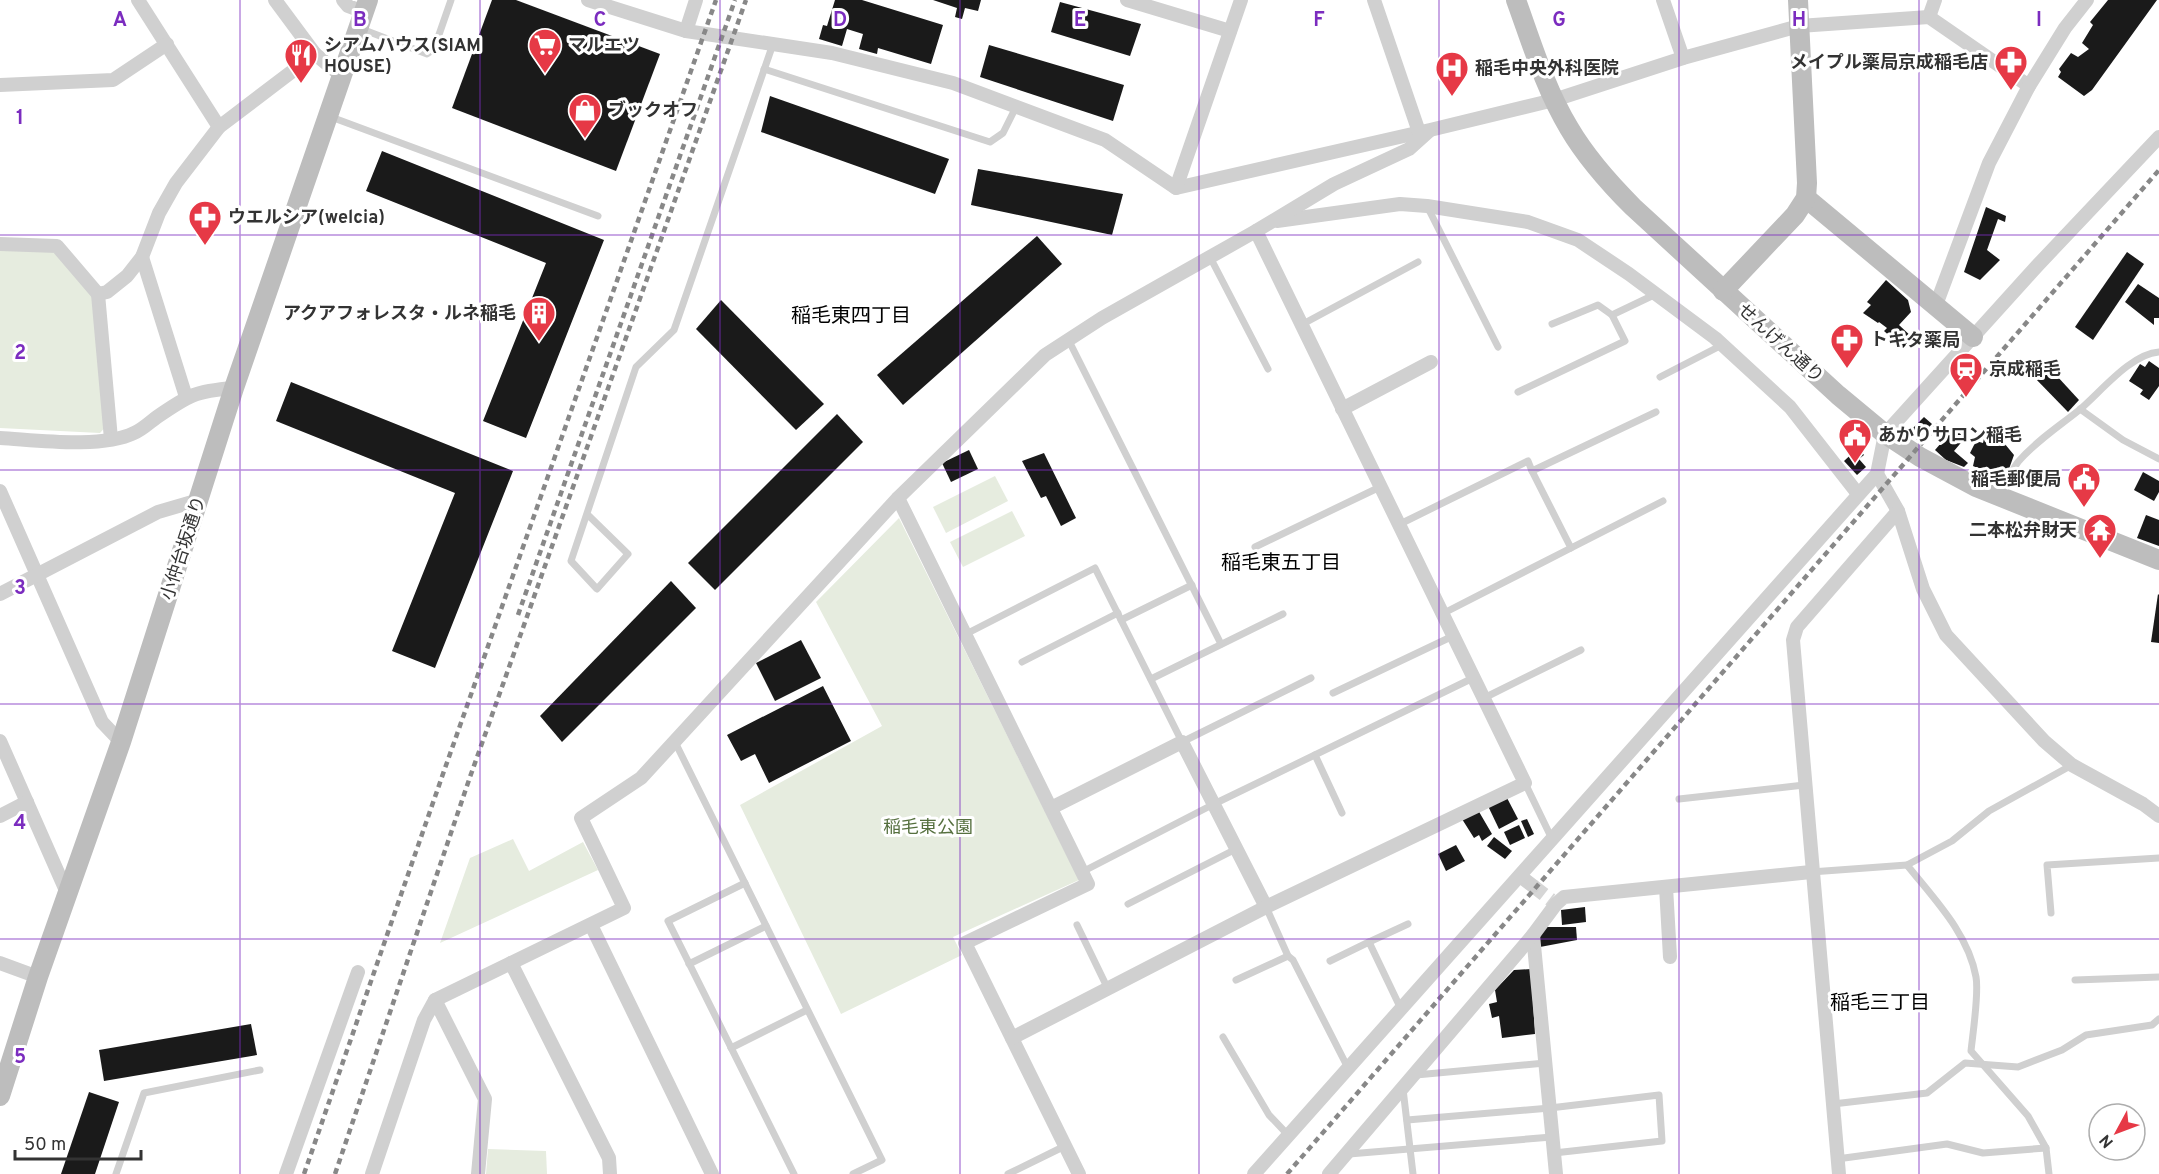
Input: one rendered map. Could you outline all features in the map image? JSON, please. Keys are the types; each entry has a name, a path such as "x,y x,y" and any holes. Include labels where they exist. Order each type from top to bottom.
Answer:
{"street":[{"path":"138,0 219,127"},
{"path":"275,0 315,54 343,77"},
{"path":"344,0 348,6 364,13"},
{"path":"686,31 696,0"},
{"path":"1127,0 1230,31"},
{"path":"1176,188 1241,0"},
{"path":"1374,0 1425,131"},
{"name":"せんげん通り","path":"1516,0 1554,100 1569,129 1611,184 1632,207 1724,291 1885,434 1920,457 1976,487 2159,560"},
{"path":"1663,0 1683,58"},
{"path":"1724,291 1795,215 1806,198 1798,0"},
{"path":"1929,17 1935,0"},
{"path":"1936,305 1989,163 2029,86 2065,28 2086,0"},
{"path":"594,1 686,31 832,53 953,83 1105,140 1176,188 1554,100 1683,58 1799,26 1929,17 2029,86"},
{"name":"小仲台坂通り","path":"0,1096 38,977 121,742 234,388 364,13"},
{"path":"0,85 113,80 167,44"},
{"path":"98,294 107,291 128,276 142,257 159,213 176,183 219,127 315,54"},
{"path":"372,1174 424,1020 435,1000 624,908 580,818 641,778 898,498 1046,355 1068,339 1334,184 1409,149 1425,131"},
{"path":"1254,1174 1878,474 1885,434 1972,337 2159,137"},
{"path":"1806,198 1972,337"},
{"path":"1270,222 1400,204 1528,222 1578,240 1629,273 1722,345 1790,407 1858,494"},
{"path":"1012,1038 1266,907 1525,783 1256,231"},
{"path":"0,244 57,246 98,294 111,439"},
{"path":"142,257 186,397"},
{"path":"1342,409 1431,362"},
{"path":"0,438 76,442 111,439 134,433 186,397 204,390 234,388"},
{"path":"1878,474 1898,511 1923,589 1946,634 2044,741 2072,765 2143,804 2159,816"},
{"path":"0,491 102,722 121,742"},
{"path":"898,498 1088,884 965,943 1079,1174"},
{"path":"0,594 158,512 199,500"},
{"path":"1839,1174 1792,640 1797,627 1898,511"},
{"path":"0,741 67,893"},
{"path":"1051,808 1182,742 1266,907"},
{"path":"0,816 27,802"},
{"path":"1329,1174 1341,1164 1403,1086 1533,935 1553,902 1564,897 1811,872"},
{"path":"1520,876 1533,886"},
{"path":"1666,887 1671,957"},
{"path":"591,925 712,1174"},
{"path":"1533,935 1556,1174"},
{"path":"0,963 38,977"},
{"path":"511,963 609,1158 610,1174"},
{"path":"286,1174 358,972"},
{"path":"435,1000 484,1099 478,1174"}],"lane":[{"path":"364,13 427,54 434,50 451,0"},
{"path":"587,514 628,554 597,589 572,561 587,514 636,367 674,330 773,44"},
{"path":"764,69 990,142 1004,133 1016,107"},
{"path":"329,116 598,216"},
{"path":"1426,206 1498,347"},
{"path":"1210,257 1269,369"},
{"path":"1301,325 1418,262"},
{"path":"1612,315 1656,294"},
{"path":"1518,392 1625,341 1612,315 1598,305 1552,324"},
{"path":"1068,339 1221,645"},
{"path":"1660,377 1722,345"},
{"path":"2000,496 2017,463 2032,447 2080,410 2123,370 2150,353 2159,352"},
{"path":"2080,410 2123,441 2159,459"},
{"path":"1532,471 1656,412"},
{"path":"1398,525 1528,461 1571,548"},
{"path":"1255,548 1380,487"},
{"path":"1442,614 1663,501"},
{"path":"966,634 1095,568 1182,742 1311,678"},
{"path":"1022,662 1119,616 1192,585"},
{"path":"1150,679 1283,614"},
{"path":"1333,693 1453,636"},
{"path":"1484,698 1581,650"},
{"path":"1082,872 1214,804 1473,678"},
{"path":"674,742 882,1160 854,1174"},
{"path":"1315,755 1342,813"},
{"path":"1811,872 1907,865 1952,841 1989,811 2072,765"},
{"path":"1525,783 1552,839"},
{"path":"1679,799 1804,785"},
{"path":"1128,904 1236,849"},
{"path":"2051,913 2047,866 2159,858"},
{"path":"1907,865 1956,927 1968,950 1977,979 1971,1051 2028,1116 2046,1148 2049,1174"},
{"path":"745,883 668,921 794,1174"},
{"path":"1266,907 1288,956 1293,960 1348,1068"},
{"path":"1330,961 1408,924"},
{"path":"1077,925 1107,987"},
{"path":"689,964 766,926"},
{"path":"1370,942 1401,1009"},
{"path":"1236,980 1288,956"},
{"path":"2075,980 2159,977"},
{"path":"731,1048 807,1010"},
{"path":"1833,1104 1927,1093 1965,1063 2018,1067 2062,1050 2086,1035 2151,1025 2159,1019"},
{"path":"1223,1037 1269,1115 1289,1136"},
{"path":"1413,1075 1545,1063"},
{"path":"116,1174 144,1093 260,1070"},
{"path":"1403,1086 1413,1174"},
{"path":"1407,1120 1550,1108 1659,1095 1662,1141 1554,1153"},
{"path":"1341,1164 1410,1149 1552,1137"},
{"path":"1838,1159 1947,1144 1983,1153 2046,1148"},
{"path":"1008,1174 1065,1146"}],"green space":[{"path":"0,247 56,250 93,293 107,425 100,433 0,428"},
{"path":"995,476 1008,501 946,533 933,507"},
{"path":"1012,511 1025,536 963,567 950,542"},
{"name":"稲毛東公園","path":"899,518 1079,880 953,937 962,955 841,1014 740,805 882,726 816,602"},
{"path":"513,839 529,871 583,842 598,870 440,943 470,858"},
{"path":"488,1149 546,1151 547,1174 486,1174"}],"building":[{"path":"492,0 516,0 660,54 616,171 452,108"},
{"path":"835,0 862,0 943,25 931,64 878,48 877,54 859,49 863,34 847,29 842,46 819,39 823,25 827,26"},
{"path":"933,0 981,0 978,11 965,8 962,19 955,17 957,8"},
{"path":"2108,0 2157,0 2092,90 2084,96 2058,77 2061,72 2059,69 2071,53 2078,57 2089,49 2082,43 2093,25 2090,22"},
{"path":"1060,2 1141,24 1130,56 1051,32"},
{"path":"989,45 1124,85 1113,121 980,77"},
{"path":"770,96 949,159 935,194 761,132"},
{"name":"アクアフォレスタ・ルネ稲毛","path":"382,151 604,240 526,438 483,421 546,263 366,191"},
{"path":"978,169 1123,194 1112,235 971,205"},
{"path":"1986,207 2006,216 2005,222 1998,219 1987,250 2000,260 1980,280 1964,272"},
{"path":"1037,236 1062,264 903,405 877,375"},
{"path":"2127,252 2144,264 2093,340 2075,327"},
{"path":"1886,280 1908,300 1911,312 1899,325 1913,338 1903,348 1884,331 1887,328 1863,313 1871,305 1867,302"},
{"path":"2138,284 2159,298 2159,318 2154,318 2154,325 2125,302"},
{"path":"721,300 824,404 796,430 696,329"},
{"path":"2149,361 2159,368 2159,386 2149,400 2140,394 2143,390 2129,381 2140,364 2145,367"},
{"path":"2045,363 2079,400 2068,412 2033,376"},
{"path":"291,382 513,471 435,668 392,651 455,493 276,421"},
{"path":"837,414 863,442 715,590 688,563"},
{"path":"1924,417 1932,424 1917,440 1911,430"},
{"path":"1954,428 1965,438 1954,451 1968,463 1964,467 1946,460 1935,450"},
{"path":"1986,429 1995,432 2014,455 2005,480 1973,466 1975,457 1970,453 1976,441 1983,443"},
{"name":"あかりサロン稲毛","path":"1858,448 1864,455 1859,459 1866,467 1857,475 1844,461"},
{"path":"969,450 978,469 951,482 942,463"},
{"path":"1044,453 1076,518 1061,526 1046,496 1041,498 1022,461"},
{"path":"2143,472 2159,481 2159,492 2154,501 2134,490"},
{"path":"2146,515 2159,520 2159,546 2137,538"},
{"path":"671,581 696,608 562,742 540,716"},
{"path":"2159,595 2159,643 2151,642"},
{"path":"801,640 821,678 775,701 756,663"},
{"path":"823,686 851,741 769,783 755,754 741,761 727,735"},
{"path":"1506,796 1518,819 1499,829 1488,806"},
{"path":"1478,810 1492,834 1482,841 1479,835 1474,838 1462,819"},
{"path":"1527,819 1534,834 1528,837 1521,821"},
{"path":"1519,825 1525,838 1510,845 1504,832"},
{"path":"1494,837 1512,851 1505,859 1487,846"},
{"path":"1456,845 1465,861 1446,871 1438,854"},
{"path":"1585,907 1586,922 1562,925 1561,910"},
{"path":"1544,927 1576,927 1577,940 1540,947 1536,936"},
{"path":"1531,969 1535,1034 1502,1038 1499,1016 1492,1018 1489,1004 1497,1002 1495,990 1514,970"},
{"path":"251,1024 257,1055 104,1081 99,1050"},
{"path":"89,1092 119,1102 95,1174 61,1174"}],"tunnel":[{"path":"1533,886 1551,900"}],"railway":[{"path":"304,1174 716,0"},
{"path":"518,615 735,0"},
{"path":"335,1174 470,777 746,0"},
{"path":"1287,1174 2159,170"}],"place":[{"name":"マルエツ","path":"545,74"},
{"name":"シアムハウス(SIAM HOUSE)","path":"301,84"},
{"name":"メイプル薬局京成稲毛店","path":"2011,91"},
{"name":"稲毛中央外科医院","path":"1452,97"},
{"name":"ブックオフ","path":"585,139"},
{"name":"ウエルシア(welcia)","path":"205,246"},
{"name":"アクアフォレスタ・ルネ稲毛","path":"539,342"},
{"name":"トキタ薬局","path":"1847,369"},
{"name":"京成稲毛","path":"1966,398"},
{"name":"あかりサロン稲毛","path":"1855,464"},
{"name":"稲毛郵便局","path":"2084,508"},
{"name":"二本松弁財天","path":"2100,559"}],"district":[{"name":"稲毛東四丁目","path":"851,315"},
{"name":"稲毛東五丁目","path":"1281,562"},
{"name":"稲毛三丁目","path":"1880,1002"}]}
